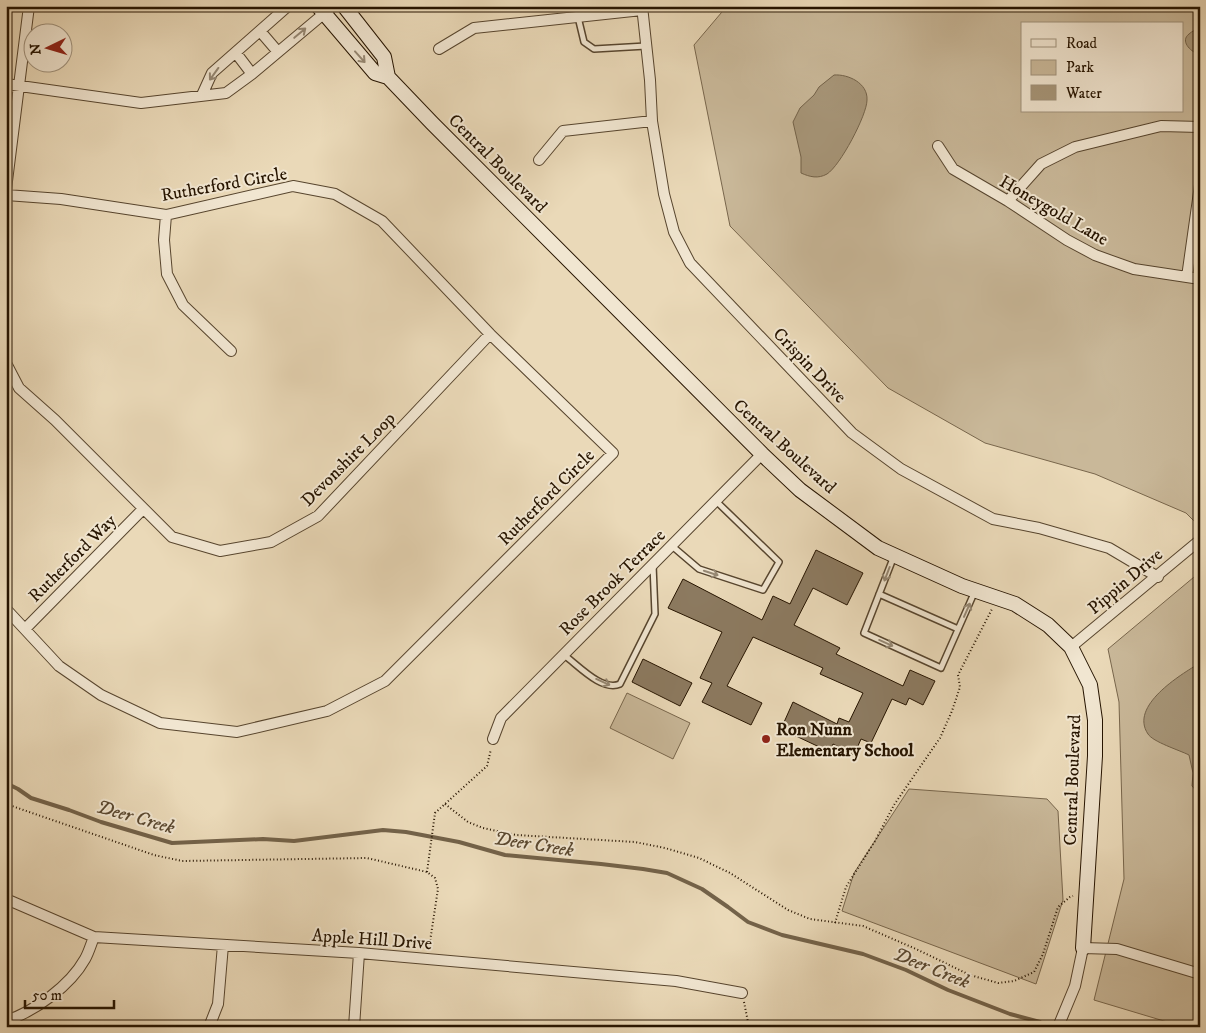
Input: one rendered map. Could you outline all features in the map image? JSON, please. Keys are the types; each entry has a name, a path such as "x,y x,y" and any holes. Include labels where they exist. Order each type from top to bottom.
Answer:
{"street":[{"path":"6,189 29,6"},
{"path":"202,95 212,73 288,6"},
{"name":"Central Boulevard","path":"344,6 384,57 388,77"},
{"path":"438,49 474,28 642,8"},
{"name":"Crispin Drive","path":"642,8 652,121 664,194 674,232 690,263 852,433 901,469 993,519 1039,528 1109,548 1158,576"},
{"path":"6,84 142,103 226,93 278,52 324,9"},
{"name":"Central Boulevard","path":"324,9 375,73 388,77 800,490 878,548 976,590 1015,604 1048,625 1071,647 1090,685 1095,720 1095,756 1083,948"},
{"path":"260,30 278,52"},
{"path":"236,53 252,74"},
{"path":"539,160 564,130 652,121"},
{"path":"1008,201 1041,164 1075,147 1160,126 1200,127"},
{"name":"Honeygold Lane","path":"938,146 953,169 1008,201 1067,240 1095,255 1134,269 1200,279"},
{"path":"1187,277 1200,185"},
{"name":"Rutherford Circle","path":"6,195 61,199 166,215 293,186 336,194 382,221 490,334 612,453 385,681 326,711 237,732 160,723 101,695 59,666 6,609"},
{"path":"166,215 164,240 167,274 183,305 231,351"},
{"name":"Devonshire Loop","path":"6,363 19,388 55,420 172,537 220,551 271,542 318,516 490,334"},
{"name":"Rose Brook Terrace","path":"493,738 501,718 762,454"},
{"name":"Rutherford Way","path":"24,629 143,509"},
{"name":"Pippin Drive","path":"1071,647 1200,540"},
{"name":"Apple Hill Drive","path":"6,899 94,937 360,953 676,981 742,993"},
{"path":"6,1021 44,1001 65,984 84,960 94,937"},
{"path":"209,1027 218,1004 223,945"},
{"path":"1058,1027 1075,986 1083,948 1117,949 1200,974"},
{"path":"354,1027 360,953"}],"lane":[{"path":"578,17 584,42 594,50 646,46"},
{"path":"671,546 699,569 763,590 779,562 716,501"},
{"path":"894,555 864,633 940,668 976,590"},
{"path":"564,654 601,683 608,686 620,684 655,614 653,564"},
{"path":"879,594 958,629"}],"path":[{"path":"835,923 846,887 894,805 940,738 960,687 958,676 996,598"},
{"path":"427,872 435,813 487,766 493,738"},
{"path":"6,804 154,855 182,861 367,858 427,872 435,878 438,889 427,959"},
{"path":"445,804 468,822 491,830 516,835 635,842 699,858 730,874 788,910 810,919 863,926 970,975 998,983 1014,981 1034,972 1043,954 1058,907 1070,896 1086,896"},
{"path":"742,993 749,1027"}],"green space":[{"path":"727,6 1200,6 1200,527 1186,513 1095,474 985,443 888,388 730,226 694,45"},
{"path":"1200,572 1200,1027 1184,1027 1094,1000 1124,879 1119,702 1108,649"},
{"path":"627,693 690,723 673,759 610,728"},
{"path":"909,789 1047,799 1058,811 1063,900 1036,984 842,911 854,873"}],"water":[{"path":"1200,27 1200,53 1198,54 1187,46 1185,40 1190,33"},
{"path":"834,75 851,78 861,84 866,94 866,107 852,140 839,161 824,176 811,176 801,173 801,157 793,122 800,108 814,95 819,87"},
{"path":"1200,663 1200,795 1192,786 1193,773 1189,755 1151,737 1144,723 1145,713 1159,692"}],"building":[{"path":"816,550 863,573 847,605 813,588 794,625 840,648 836,654 903,686 910,670 935,681 923,705 909,698 906,705 892,699 871,743 861,739 854,755 833,744 830,752 781,729 793,702 837,724 839,718 849,722 863,693 820,674 823,668 753,637 727,686 762,703 751,725 702,702 712,683 700,678 722,632 668,608 683,579 762,620 773,596 790,604"},
{"path":"643,659 692,683 680,706 632,682"}],"waterway":[{"name":"Deer Creek","path":"6,783 31,798 101,822 172,843 263,839 294,841 383,830 406,832 459,842 505,855 601,864 667,873 702,889 748,922 782,935 863,954 1010,1014 1040,1022"}],"place":[{"name":"Ron Nunn Elementary School","path":"766,739"}]}
